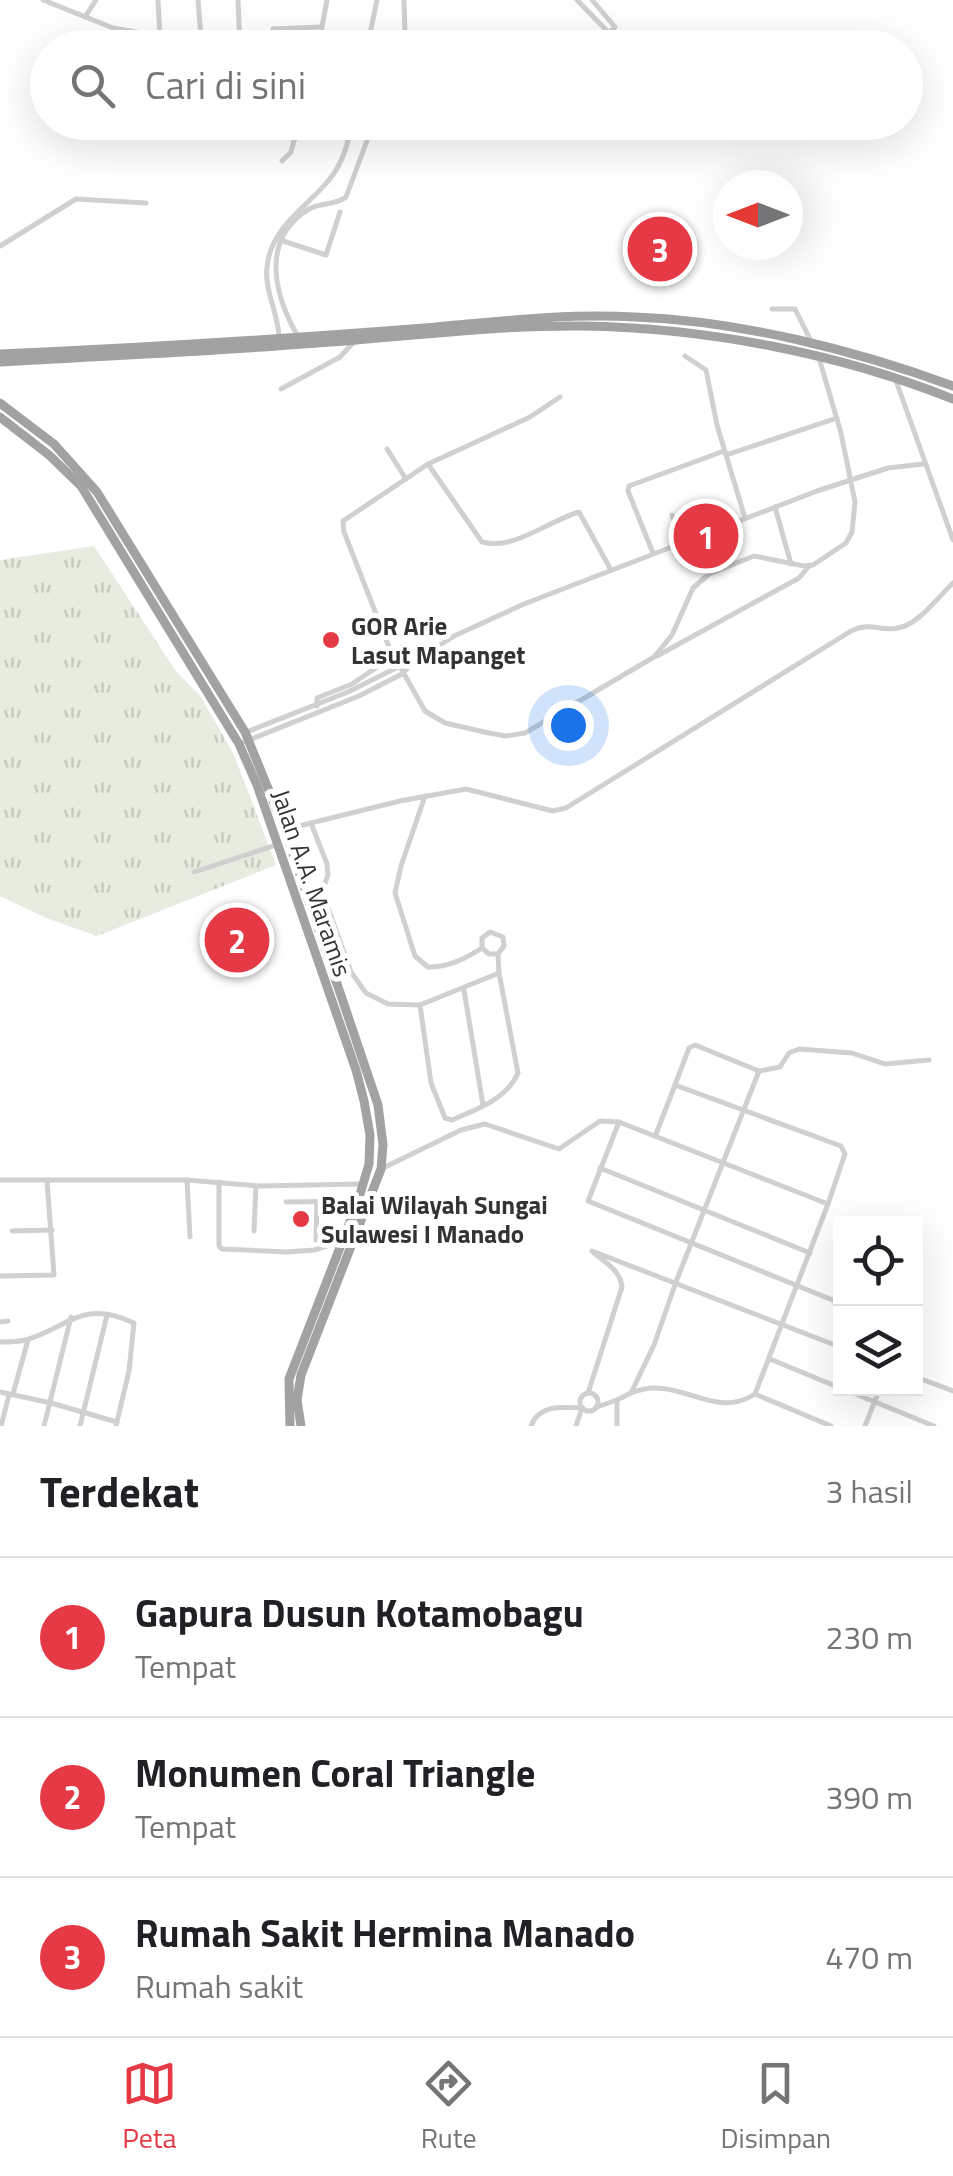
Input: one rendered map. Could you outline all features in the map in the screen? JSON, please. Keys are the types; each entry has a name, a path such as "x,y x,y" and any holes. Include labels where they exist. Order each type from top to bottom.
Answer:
{"highway":[{"path":"2,362 279,336 543,318 637,316 814,345 904,368 953,386"},
{"path":"49,355 510,329 611,327 743,343 819,358 895,377 953,400"},
{"path":"0,403 54,444 92,484 242,738 285,830 378,1105 384,1145 381,1168 301,1375 297,1400 301,1426"},
{"name":"Jalan A.A. Maramis","path":"0,417 82,486 242,738 356,1070 370,1134 364,1184 288,1379 290,1426"}],"street":[{"path":"85,17 96,0"},
{"path":"158,0 160,30"},
{"path":"198,0 200,30"},
{"path":"238,0 239,30"},
{"path":"322,30 327,0"},
{"path":"371,30 377,0"},
{"path":"404,0 405,30"},
{"path":"578,0 606,30"},
{"path":"592,0 615,27 612,30"},
{"path":"47,1 120,30"},
{"path":"274,29 322,27"},
{"path":"282,161 291,152 294,140"},
{"path":"279,336 266,270 270,253 292,214 328,182 343,158 348,140"},
{"path":"297,335 281,304 275,281 283,241 305,212 346,197 367,140"},
{"path":"318,190 328,203"},
{"path":"0,246 76,199 146,203"},
{"path":"283,241 326,255 340,212"},
{"path":"772,308 796,309 814,345"},
{"path":"281,390 340,358 355,340"},
{"path":"685,356 698,361 706,370 745,518"},
{"path":"654,657 672,635 694,588 709,574 754,556 790,564 821,562 852,532 855,502 819,358"},
{"path":"895,377 953,540"},
{"path":"560,397 530,417 428,464 343,521 398,666 425,711 435,718 465,728 515,736 799,578 810,565"},
{"path":"653,554 629,486 837,418"},
{"path":"387,449 406,478"},
{"path":"428,464 464,520 484,543 516,538 579,512 611,570"},
{"path":"242,738 360,696 402,674 411,664 466,630 611,570 849,481 888,468 923,464"},
{"path":"775,507 790,564"},
{"path":"672,514 682,542"},
{"path":"285,830 466,789 553,811 566,808 851,631 866,624 895,629 911,623 953,583"},
{"path":"242,738 398,666 411,664"},
{"path":"317,706 316,699 352,684 380,665"},
{"path":"420,1004 431,1083 445,1118 452,1120 483,1106 512,1086 518,1073 498,954 504,941 494,932 485,934 482,948 453,964 428,967 414,956 408,942 396,884 425,796"},
{"path":"311,823 327,864 323,892 327,905 351,972 366,993 388,1004 420,1004 500,973"},
{"path":"194,872 278,844"},
{"path":"312,911 327,905"},
{"path":"482,948 489,954 498,954"},
{"path":"464,988 483,1106"},
{"path":"656,1134 689,1048 695,1045 759,1071 780,1067 789,1053 799,1049 852,1052 885,1064 929,1060"},
{"path":"631,1392 654,1345 759,1071"},
{"path":"531,1426 535,1417 550,1408 590,1411 631,1392 665,1386 728,1406 740,1403 755,1394 770,1359 828,1204 844,1148 675,1085"},
{"path":"381,1168 460,1130 485,1124 559,1149 600,1121 619,1122 828,1204"},
{"path":"619,1122 588,1201 833,1300"},
{"path":"600,1168 810,1253"},
{"path":"0,1180 187,1180 256,1186 364,1184"},
{"path":"187,1180 190,1237"},
{"path":"0,1276 54,1275 47,1181"},
{"path":"219,1182 222,1249 287,1252 314,1250 340,1242"},
{"path":"254,1231 256,1186"},
{"path":"286,1202 358,1201"},
{"path":"316,1202 316,1240"},
{"path":"12,1232 52,1230"},
{"path":"576,1426 581,1397 588,1393 622,1287 621,1278 592,1251 833,1345"},
{"path":"80,1426 107,1315"},
{"path":"0,1342 28,1340 71,1317 107,1315 128,1320 134,1328 117,1424 50,1402 0,1392"},
{"path":"44,1426 71,1317"},
{"path":"0,1322 8,1321"},
{"path":"0,1426 28,1340"},
{"path":"770,1359 833,1385"},
{"path":"923,1380 953,1391"},
{"path":"588,1393 597,1398 597,1407"},
{"path":"755,1394 830,1426"},
{"path":"860,1396 934,1426"},
{"path":"865,1426 877,1396"},
{"path":"617,1400 617,1426"}],"green space":[{"path":"94,546 175,670 201,697 234,755 276,865 97,936 0,896 0,560"}],"place":[{"name":"Rumah Sakit Hermina Manado","path":"660,249"},
{"name":"Gapura Dusun Kotamobagu","path":"706,536"},
{"name":"GOR Arie Lasut Mapanget","path":"331,640"},
{"name":"Monumen Coral Triangle","path":"237,940"},
{"name":"Balai Wilayah Sungai Sulawesi I Manado","path":"301,1219"}]}
